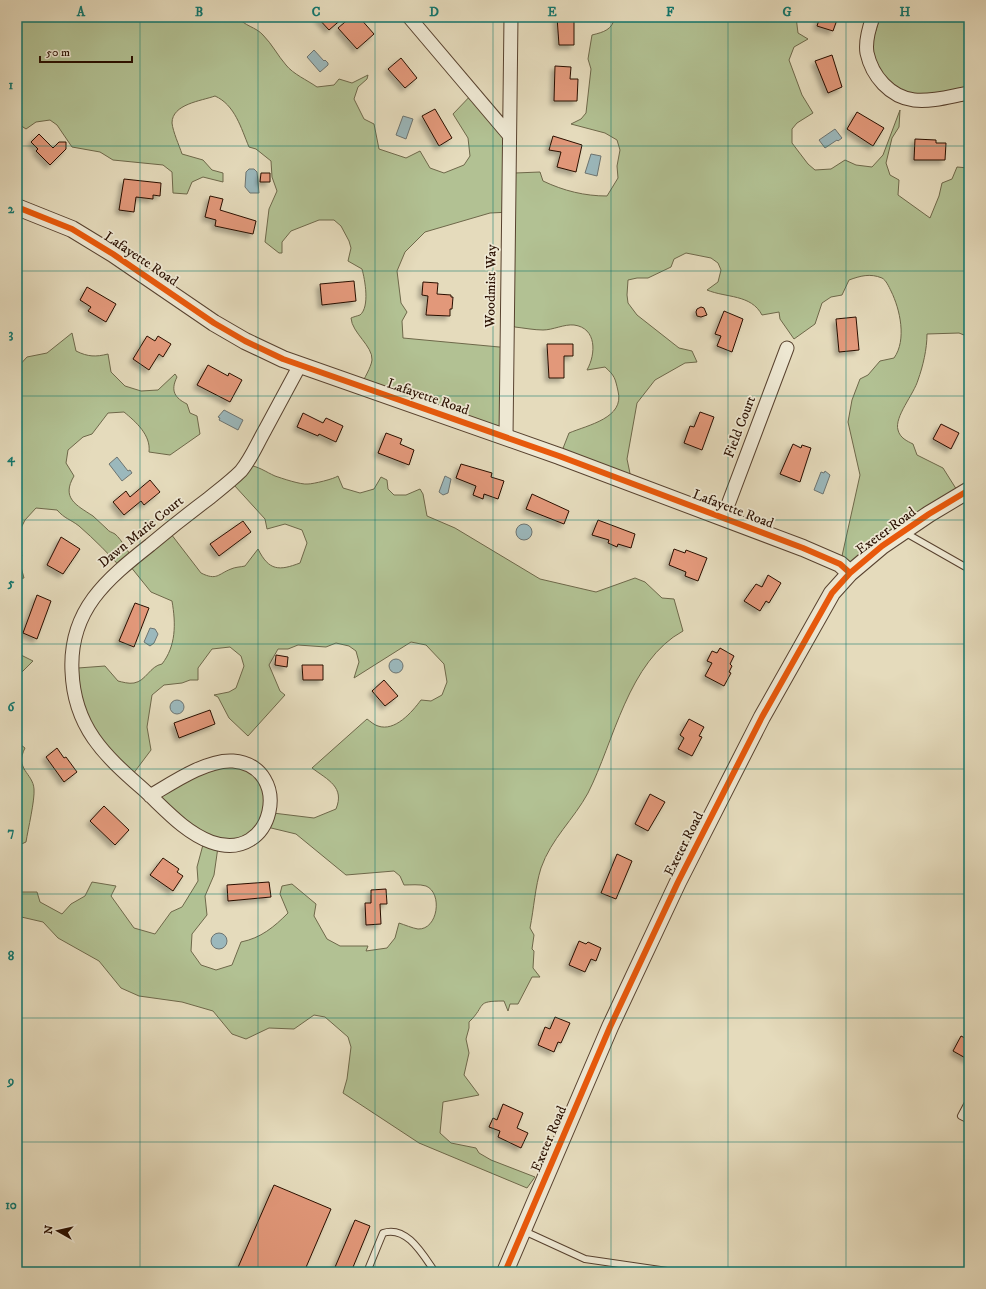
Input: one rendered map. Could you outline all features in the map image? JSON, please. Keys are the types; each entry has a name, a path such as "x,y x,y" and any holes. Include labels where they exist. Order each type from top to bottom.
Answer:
{"street":[{"path":"409,17 510,135"},
{"name":"Woodmist Way","path":"506,437 511,17"},
{"path":"873,17 867,34 867,52 872,69 882,84 896,94 913,100 933,100 969,93"},
{"name":"Lafayette Road","path":"17,207 72,229 113,254 214,323 245,341 300,365 506,437 723,518 832,561 850,573"},
{"name":"Field Court","path":"723,518 788,348"},
{"name":"Dawn Marie Court","path":"150,796 209,765 222,761 235,761 249,765 260,775 268,787 271,802 269,816 266,823 262,830 251,840 237,845 222,845 197,835 181,824 150,796 105,754 87,729 80,715 76,700 72,670 75,639 80,624 94,597 114,574 242,469 300,365"},
{"name":"Exeter Road","path":"505,1272 610,1027 678,882 796,655 832,592 850,573 903,532 969,490"}],"lane":[{"path":"903,532 969,569"},
{"path":"969,1101 961,1116 969,1120"},
{"path":"367,1272 383,1233 392,1230 413,1242 435,1272"},
{"path":"523,1230 585,1259 674,1272"}],"green space":[{"path":"17,17 238,17 263,35 289,68 317,87 334,85 339,79 352,83 368,75 367,79 358,87 354,99 364,119 374,124 379,149 406,158 420,151 430,168 444,173 464,165 470,156 468,138 453,114 476,90 503,120 515,173 540,172 543,181 559,188 583,194 607,196 618,178 617,166 620,150 617,140 605,133 571,124 581,119 586,113 591,69 588,59 592,35 610,28 615,17 796,17 798,33 808,39 794,47 789,60 802,95 813,113 797,123 792,129 792,143 808,164 815,170 831,169 845,160 856,165 872,167 883,155 900,110 899,127 892,138 886,163 890,175 899,180 898,195 930,218 939,196 942,183 952,179 957,167 969,168 969,337 959,333 927,334 920,375 916,386 902,412 898,425 900,435 913,444 917,455 943,468 960,495 853,571 840,565 860,475 848,422 852,400 860,379 868,375 880,361 894,358 898,351 900,342 901,324 894,298 885,280 878,276 861,276 849,280 842,295 831,297 822,303 815,324 794,339 780,319 779,312 762,315 757,308 745,300 707,290 718,282 721,270 718,263 711,258 686,253 674,259 671,267 648,278 628,280 628,303 637,315 679,348 692,351 697,362 685,363 655,380 637,403 627,459 632,483 560,456 569,433 595,423 611,414 616,408 619,400 618,391 614,378 605,367 587,370 593,350 591,336 582,327 570,325 540,330 515,327 512,324 511,212 490,213 425,232 405,252 397,271 401,303 407,312 402,321 403,338 510,348 503,433 361,386 372,360 369,350 352,324 351,318 360,315 363,311 366,293 362,269 348,261 351,248 341,226 334,220 319,220 291,231 282,242 282,253 279,253 265,242 269,209 277,191 272,177 271,161 256,149 249,147 240,125 228,105 215,96 182,107 173,117 172,123 182,154 203,160 212,170 223,173 223,182 203,177 192,182 187,194 173,193 172,172 163,165 113,160 100,152 72,147 57,125 50,120 36,122 26,129 17,123"},
{"path":"880,17 969,17 969,96 920,102 882,82 871,46"},
{"path":"72,333 76,351 92,356 108,354 111,372 125,386 141,391 158,390 175,374 177,377 174,386 175,394 179,399 187,404 190,413 197,416 200,434 170,455 149,452 148,440 142,429 124,412 108,413 92,434 83,437 68,450 66,463 74,476 69,490 72,500 93,516 109,531 115,534 133,559 171,534 201,573 214,577 233,568 245,566 258,549 266,562 275,567 280,568 293,566 300,563 307,543 302,530 285,524 267,529 265,519 234,485 248,465 259,468 278,477 305,484 332,479 338,476 343,488 360,493 374,489 381,477 387,480 388,489 394,495 406,495 420,489 423,494 427,516 455,528 540,579 596,592 635,578 645,582 662,598 674,599 683,631 664,644 649,662 636,682 615,727 588,793 557,838 541,868 530,928 534,935 532,949 534,951 533,968 540,977 532,977 518,1004 510,1004 508,1011 504,1001 488,1002 482,1005 469,1022 466,1039 469,1053 464,1075 479,1095 443,1102 440,1133 451,1143 476,1148 479,1153 491,1160 535,1177 527,1188 419,1143 343,1093 347,1079 351,1047 348,1037 325,1017 314,1015 294,1029 269,1028 246,1039 232,1034 213,1011 182,1002 139,996 121,988 99,961 58,938 43,922 17,916 17,890 20,892 37,892 40,902 62,914 71,904 85,896 92,882 116,886 111,896 134,928 155,934 171,912 182,907 198,881 197,867 204,841 173,815 157,793 206,767 251,765 273,813 314,818 336,809 338,795 337,790 329,780 312,768 367,719 374,724 384,727 397,724 413,710 421,700 431,701 442,695 447,682 444,664 426,645 411,642 354,678 359,662 356,651 349,646 336,643 326,647 298,645 288,649 278,649 269,665 280,691 285,695 248,736 229,718 218,697 214,695 229,692 236,688 244,666 241,656 230,647 212,649 198,668 198,680 164,685 152,695 147,727 151,750 133,774 127,771 82,715 78,668 105,666 118,681 126,683 138,682 158,665 162,664 170,650 174,634 172,601 151,592 130,566 123,570 85,531 57,510 36,508 25,520 17,536 17,368 27,357 47,353","holes":["267,827 296,834 346,875 394,871 400,876 404,885 426,886 435,896 436,910 434,918 425,928 418,929 399,923 395,938 387,948 366,951 368,946 340,946 327,939 314,916 316,904 292,884 282,886 280,894 288,913 278,923 261,935 241,942 232,965 216,970 201,965 191,951 192,934 207,915 205,896 214,875 218,847"]},
{"path":"17,554 22,555 19,560 24,578 17,579"},
{"path":"17,653 33,661 17,677"},
{"path":"17,742 25,748 22,755 22,761 23,766 33,784 34,794 26,842 17,846"}],"water":[{"path":"314,50 324,61 325,60 328,63 328,65 320,72 307,57"},
{"path":"403,116 413,119 406,139 396,135"},
{"path":"835,129 842,138 825,148 819,140"},
{"path":"591,154 601,156 597,176 585,173"},
{"path":"249,169 254,169 257,172 259,193 250,193 245,187 246,172"},
{"path":"224,410 243,420 238,430 219,420 220,418 218,417"},
{"path":"117,457 128,471 130,470 132,473 122,481 109,464"},
{"path":"825,471 830,475 823,494 814,490 821,472 824,473"},
{"path":"445,476 451,479 448,493 443,495 439,492"},
{"path":"524,524 530,526 532,532 530,538 524,540 518,538 516,532 518,526"},
{"path":"150,628 155,629 158,634 154,643 150,646 144,642"},
{"path":"396,659 401,661 403,666 401,671 396,673 391,671 389,666 391,661"},
{"path":"177,700 182,702 184,707 182,712 177,714 172,712 170,707 172,702"},
{"path":"219,933 226,938 227,941 222,948 219,949 212,944 211,941 216,934"}],"building":[{"path":"317,17 344,17 329,30"},
{"path":"351,17 359,17 374,34 357,49 338,28"},
{"path":"557,17 574,17 574,45 559,45"},
{"path":"820,17 838,17 833,31 817,26"},
{"path":"832,55 842,87 828,93 815,61"},
{"path":"401,58 417,78 405,88 388,69"},
{"path":"555,66 571,67 570,79 578,79 577,101 554,101"},
{"path":"435,109 452,138 439,146 422,116"},
{"path":"857,112 884,128 873,146 847,129"},
{"path":"39,134 53,148 59,142 66,142 66,149 50,165 36,151 38,149 31,142"},
{"path":"553,136 582,145 576,172 557,167 561,152 549,150"},
{"path":"915,139 936,140 936,143 946,143 945,160 914,160"},
{"path":"261,173 270,173 270,182 260,182"},
{"path":"124,179 161,183 160,196 153,195 153,199 136,197 134,212 119,210"},
{"path":"210,196 223,199 220,210 256,221 253,234 215,226 216,220 205,217"},
{"path":"354,281 356,301 322,305 320,284"},
{"path":"423,282 438,283 437,294 451,295 451,297 453,297 450,316 426,315 428,296 422,295"},
{"path":"87,287 116,304 106,322 88,311 91,307 80,300"},
{"path":"701,307 704,308 707,315 701,317 697,316 696,312 697,309"},
{"path":"724,311 743,319 732,352 717,346 721,336 715,334"},
{"path":"856,317 859,350 839,352 836,319"},
{"path":"147,336 155,341 158,336 171,344 163,357 159,354 149,370 133,359"},
{"path":"547,344 573,344 573,356 564,356 564,378 549,378"},
{"path":"208,365 228,376 229,373 242,380 230,402 197,385"},
{"path":"700,412 714,417 702,450 684,443 690,426 694,427"},
{"path":"303,413 323,423 326,418 343,426 336,442 319,434 318,436 297,427"},
{"path":"941,424 959,433 951,449 933,439"},
{"path":"386,433 402,439 400,444 414,450 409,465 378,453"},
{"path":"793,444 801,448 802,445 811,448 800,482 780,474"},
{"path":"461,464 492,473 491,477 504,481 498,499 484,494 483,499 473,495 476,486 456,478"},
{"path":"150,480 160,492 144,505 141,501 124,515 113,502 126,491 130,497"},
{"path":"532,494 569,511 564,524 526,509"},
{"path":"598,520 635,534 631,548 618,544 617,547 608,543 609,540 592,535"},
{"path":"243,521 251,532 219,556 210,544"},
{"path":"61,537 80,549 63,574 47,565"},
{"path":"674,549 685,553 686,550 707,558 698,581 685,576 686,572 669,565"},
{"path":"768,575 781,583 769,603 766,601 760,611 744,601 756,584 762,587"},
{"path":"37,595 51,601 37,639 23,633"},
{"path":"135,603 149,608 134,647 119,641"},
{"path":"720,648 734,656 730,664 732,666 729,672 731,673 724,686 705,676 712,663 707,661 712,651 717,653"},
{"path":"276,655 288,657 287,667 275,665"},
{"path":"302,665 323,665 323,680 303,680"},
{"path":"384,680 398,696 385,706 372,691"},
{"path":"210,710 215,724 179,738 174,723"},
{"path":"689,719 704,727 699,736 702,737 692,756 678,749 684,738 680,735"},
{"path":"57,748 77,772 64,782 46,757"},
{"path":"650,794 665,802 648,831 635,824"},
{"path":"104,806 129,830 115,845 90,821"},
{"path":"617,854 632,861 616,899 601,893"},
{"path":"163,858 179,869 177,872 183,876 173,891 150,875"},
{"path":"269,882 271,897 228,901 227,885"},
{"path":"386,889 387,904 380,904 381,924 366,925 365,903 371,903 371,890"},
{"path":"579,941 586,944 588,942 601,948 596,961 591,959 585,972 569,965"},
{"path":"555,1017 570,1023 561,1043 558,1042 554,1052 538,1045 545,1027 550,1029"},
{"path":"961,1036 969,1040 969,1060 953,1051"},
{"path":"503,1104 523,1113 517,1128 528,1133 521,1148 498,1137 500,1131 489,1127 493,1118 497,1120"},
{"path":"274,1185 331,1209 304,1272 236,1272"},
{"path":"355,1220 370,1226 351,1272 333,1272"}],"cycle path":[{"path":"17,207 72,229 113,254 214,323 245,341 283,359 559,456 803,548 840,564 850,573"},
{"path":"505,1272 610,1027 678,882 762,717 832,593 850,573 882,546 929,514 969,490"}]}
